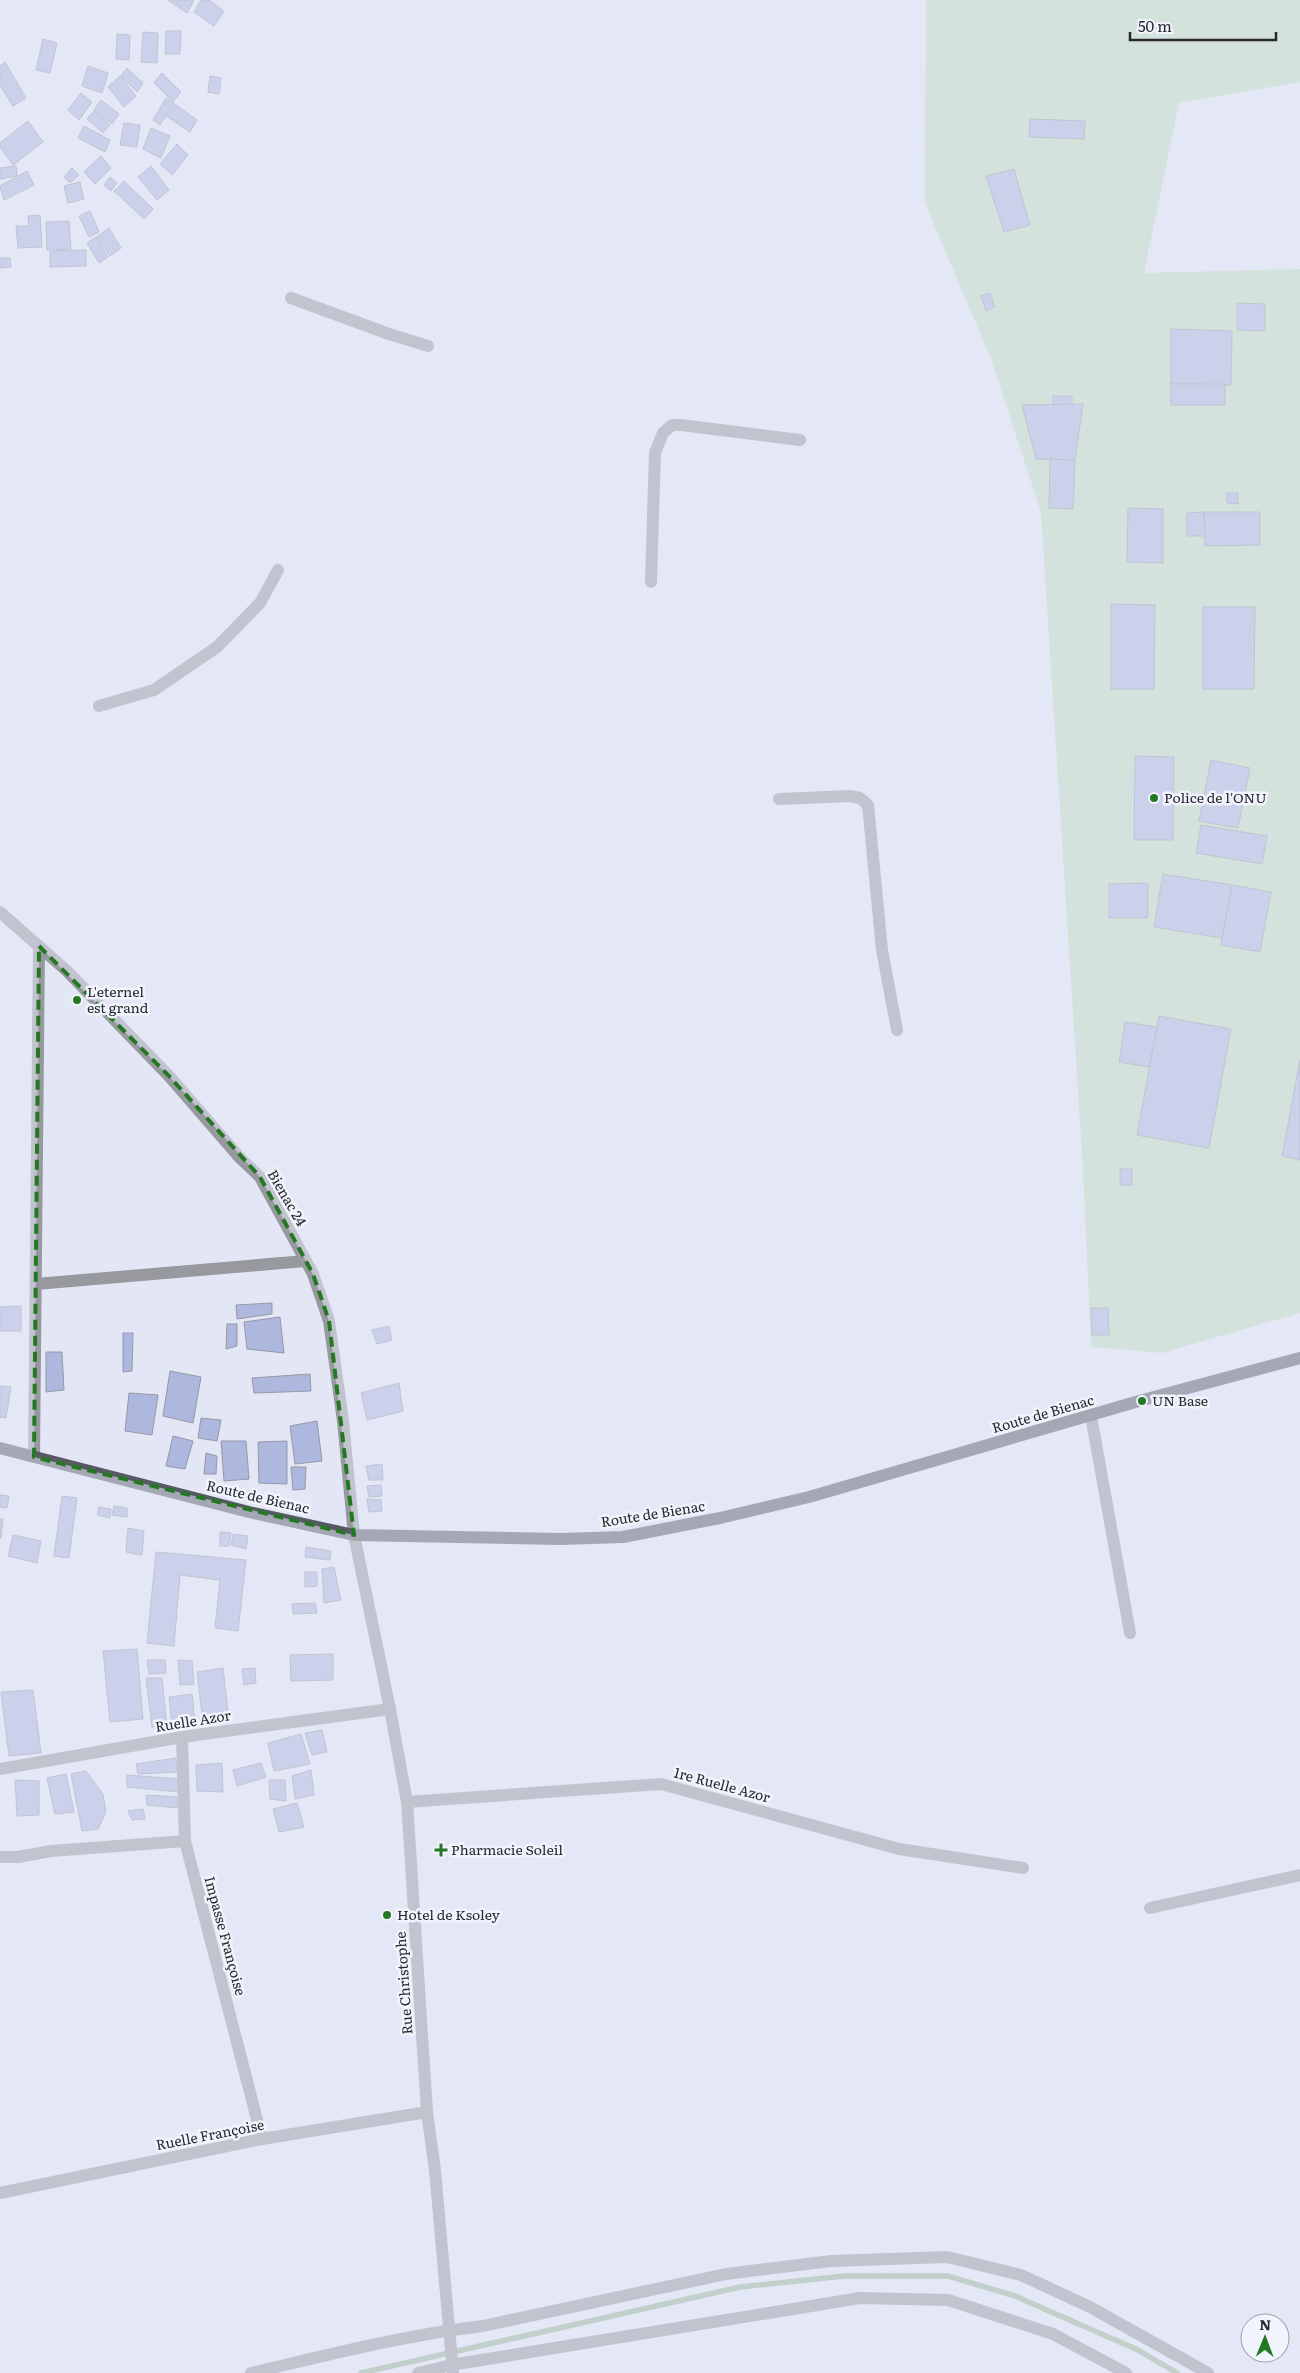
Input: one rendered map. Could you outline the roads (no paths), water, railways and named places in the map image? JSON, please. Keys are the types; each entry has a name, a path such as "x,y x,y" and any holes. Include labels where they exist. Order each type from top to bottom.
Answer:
{"main road":[{"name":"Route de Bienac","path":"0,1448 249,1512 354,1535 561,1539 623,1537 720,1518 809,1497 1139,1401 1300,1358"}],"street":[{"path":"291,298 389,334 428,346"},
{"path":"651,582 656,453 663,433 667,429 672,425 682,425 800,440"},
{"path":"99,706 154,690 217,646 260,603 278,570"},
{"path":"779,799 850,796 860,798 868,805 882,950 897,1030"},
{"name":"Bienac 24","path":"0,912 67,971 169,1076 240,1158 260,1177 313,1274 329,1321 343,1421 354,1535"},
{"path":"34,1457 39,946"},
{"path":"36,1284 306,1261"},
{"path":"1091,1416 1130,1633"},
{"name":"Rue Christophe","path":"354,1535 390,1708 407,1802 427,2112 435,2170 447,2330 452,2369"},
{"name":"Ruelle Azor","path":"0,1769 182,1737 390,1708"},
{"name":"Impasse Françoise","path":"182,1737 185,1841 262,2139"},
{"name":"1re Ruelle Azor","path":"407,1802 662,1784 898,1849 1023,1868"},
{"path":"0,1858 51,1851 185,1841"},
{"path":"1150,1908 1300,1875"},
{"name":"Ruelle Françoise","path":"0,2193 262,2139 427,2112"},
{"path":"251,2373 447,2330 483,2326 726,2274 831,2261 947,2257 1021,2275 1090,2307 1208,2373"},
{"path":"418,2373 452,2369 860,2298 948,2300 1053,2334 1126,2373"}],"waterway":[{"path":"361,2373 740,2287 844,2276 948,2276 1015,2296 1138,2350 1177,2373"}],"place":[{"name":"Police de l'ONU","path":"1154,798"},
{"name":"L'eternel est grand","path":"77,1000"},
{"name":"UN Base","path":"1142,1401"},
{"name":"Pharmacie Soleil","path":"441,1850"},
{"name":"Hotel de Ksoley","path":"387,1915"}]}
